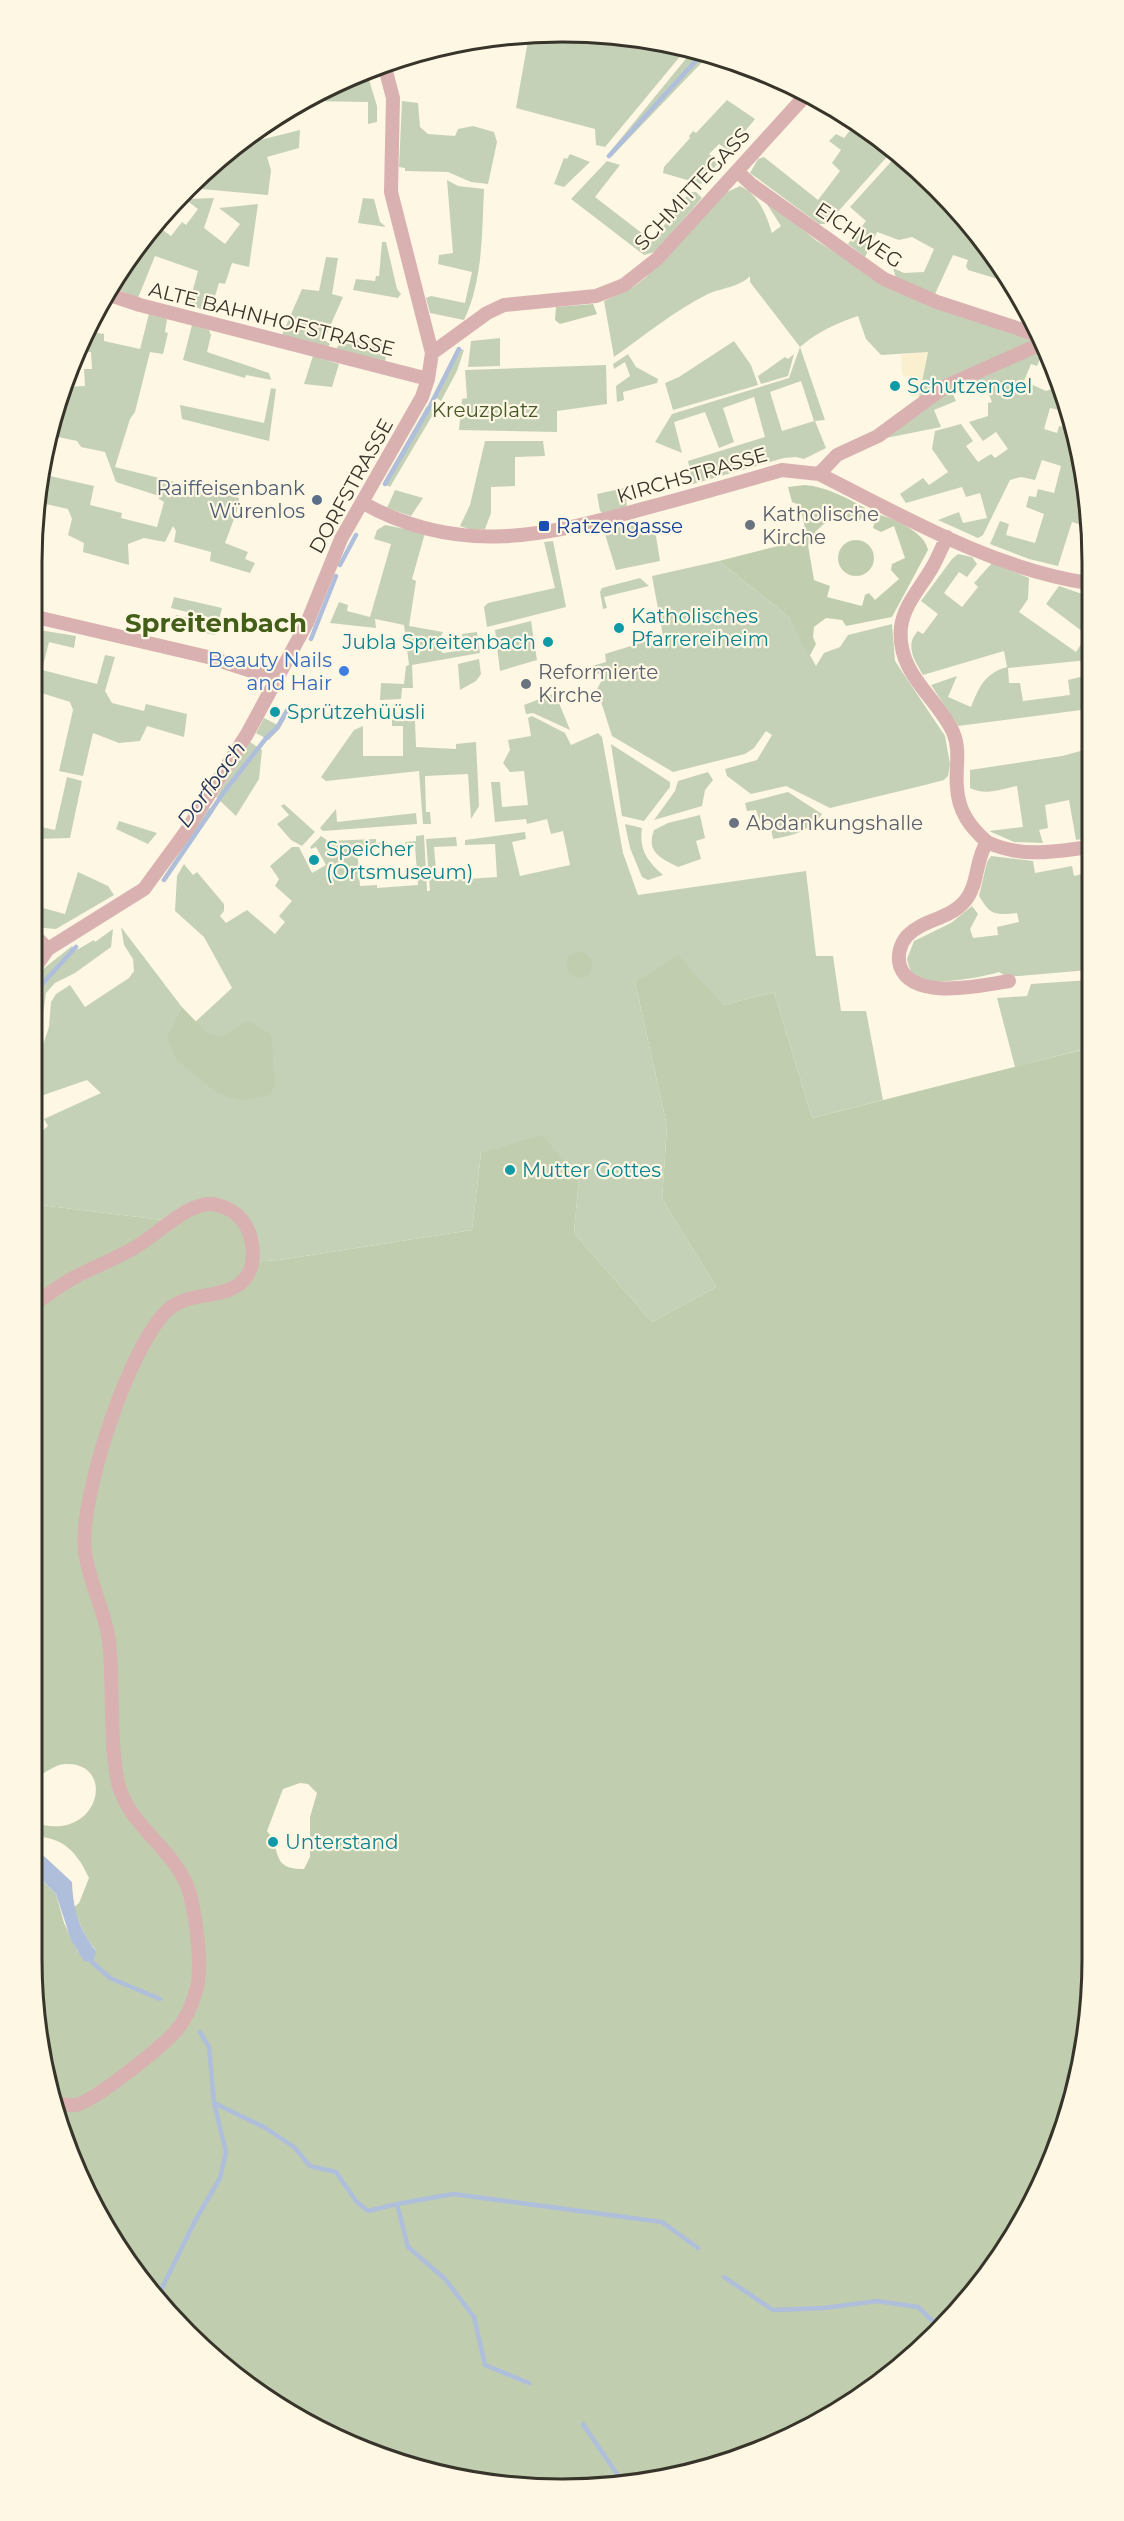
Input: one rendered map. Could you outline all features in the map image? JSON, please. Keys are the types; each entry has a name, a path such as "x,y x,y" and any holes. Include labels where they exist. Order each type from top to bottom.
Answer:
{"street":[{"name":"DORFSTRASSE","path":"42,958 48,949 125,902 154,877 232,760 277,679 315,605 341,539 414,412 428,379 432,353 391,192 393,98 386,73"},
{"name":"SCHMITTEGASS","path":"432,353 487,313 504,305 596,296 624,285 657,259 801,101"},
{"name":"EICHWEG","path":"737,171 752,185 884,279 937,302 1027,331"},
{"name":"ALTE BAHNHOFSTRASSE","path":"115,297 428,379"},
{"path":"819,474 837,455 878,436 946,386 1035,347"},
{"name":"KIRCHSTRASSE","path":"363,503 385,516 413,526 470,536 510,537 566,530 782,470 819,474 947,537 1029,570 1051,577 1082,582"},
{"path":"947,537 933,566 910,602 901,627 903,654 913,678 953,733 958,758 957,789 965,818 987,842 1016,852 1042,854 1082,848"},
{"path":"42,618 208,657 277,679"},
{"path":"987,842 978,861 974,884 966,900 946,916 909,934 901,945 899,963 909,981 923,987 1009,981"},
{"path":"42,943 48,949"},
{"path":"42,1299 71,1278 135,1248 199,1207 209,1204 230,1210 242,1220 251,1237 251,1268 241,1282 232,1288 192,1297 173,1306 163,1315 144,1345 117,1407 90,1494 83,1531 88,1570 108,1637 117,1779 127,1806 148,1835 178,1868 189,1890 199,1967 196,1990 187,2013 175,2032 101,2092 80,2104 63,2103"}],"shaded area":[{"path":"928,351 919,397 910,396 910,376 902,375 901,355"}],"green space":[{"path":"528,43 596,43 630,46 680,56 605,147 596,145 595,129 516,108"},
{"path":"687,58 703,62 612,156 609,153"},
{"path":"369,80 377,106 377,122 368,124 368,102 322,101"},
{"path":"727,100 755,119 729,151 719,144 709,154 719,162 701,184 663,173 664,167 690,138 693,131 696,133"},
{"path":"402,101 418,103 420,127 428,134 455,136 458,129 473,126 494,132 497,142 488,184 471,182 448,172 405,171 405,168 399,167"},
{"path":"300,130 299,148 267,157 271,170 268,195 200,189 245,149 257,141"},
{"path":"851,130 887,156 827,224 819,224 750,173 758,159 764,157 818,200 840,171 832,163 841,150 829,141 836,134 844,138"},
{"path":"570,154 590,162 564,187 554,184 564,158 567,159"},
{"path":"892,160 930,194 953,219 975,245 998,279 968,270 966,266 968,260 953,255 935,294 896,278 893,268 904,273 924,272 934,249 912,237 899,240 877,232 865,257 848,244 866,221 850,207"},
{"path":"607,161 620,165 595,197 652,241 690,192 696,192 702,198 655,252 644,255 571,199"},
{"path":"447,180 458,186 484,189 478,272 475,289 464,320 430,313 426,298 431,296 465,303 472,272 438,264 439,255 453,253"},
{"path":"740,186 752,194 764,212 772,233 781,226 763,198 817,241 885,284 1031,339 1031,342 974,367 919,397 928,352 881,355 866,339 858,316 828,328 800,347 750,282 750,276 741,283 708,294 684,308 614,357 604,301 633,287 645,278 725,193"},
{"path":"214,198 204,228 225,244 240,224 219,208 258,204 249,267 232,263 225,284 219,283 210,313 189,304 198,271 155,256 138,298 119,290 162,229 171,236 182,222 186,225 198,209 188,201 190,199"},
{"path":"363,198 374,199 380,222 386,227 358,223"},
{"path":"382,242 386,242 397,289 401,294 398,298 353,290 356,279 375,281 376,276 379,276"},
{"path":"326,257 338,258 332,294 343,297 324,340 330,344 328,347 282,335 302,289 319,291"},
{"path":"593,304 597,314 560,324 555,320 556,307"},
{"path":"149,314 167,319 165,332 168,333 163,354 150,352 135,412 130,419 115,467 239,498 237,511 225,543 248,552 245,559 255,563 250,573 210,561 211,552 174,542 176,531 173,526 165,542 144,538 128,544 129,565 83,552 84,543 68,535 72,519 68,509 45,504 50,476 94,486 90,505 122,513 121,518 157,527 164,502 159,499 159,496 116,482 105,452 81,447 77,441 58,437 73,387 85,386 84,369 92,369 91,352 87,352 96,333 104,334 104,341 140,349"},
{"path":"192,325 209,330 211,335 207,352 269,373 271,380 246,375 245,378 183,360"},
{"path":"347,338 388,342 385,363 336,350 339,344 344,346"},
{"path":"500,338 500,366 468,367 471,341"},
{"path":"734,341 751,365 758,385 673,410 665,383 679,377"},
{"path":"800,347 825,420 815,421 826,448 804,459 784,458 693,484 688,461 765,437 754,397 723,408 734,442 719,448 705,412 674,422 682,453 655,442 672,414 789,378","holes":["801,381 814,421 782,431 770,392"]},
{"path":"457,348 464,350 457,371 441,401 433,396"},
{"path":"1036,350 1040,359 1037,366 1031,364 1024,381 1046,391 1052,389 1059,410 1050,408 1044,429 1057,433 1059,426 1064,427 1078,494 1081,525 1072,522 1058,566 1029,559 990,544 1000,521 1009,524 1006,535 1035,543 1044,514 1026,507 1029,496 1036,497 1038,489 1054,493 1061,466 1042,460 1035,480 1021,477 1010,480 983,535 978,538 938,520 959,512 963,523 987,518 980,493 966,497 962,487 906,503 900,494 923,478 929,485 948,472 932,449 935,431 961,424 973,441 966,446 978,462 991,454 995,458 1008,449 996,432 983,441 969,422 988,416 988,403 992,402 987,390 978,393 971,380"},
{"path":"628,354 636,367 658,379 657,383 623,392 624,400 617,402 616,386 630,376 625,362 614,369 613,364"},
{"path":"794,354 788,376 761,384 758,376 785,357 788,359"},
{"path":"313,356 339,364 332,387 304,384"},
{"name":"Kreuzplatz","path":"606,365 607,404 557,411 557,432 459,430 462,399 467,398 465,370"},
{"path":"271,388 276,389 269,441 182,419 180,405 264,423"},
{"path":"951,390 956,401 934,410 941,427 886,438"},
{"path":"427,406 435,411 390,487 383,483"},
{"path":"485,441 543,441 545,456 515,457 515,486 491,487 491,513 485,529 471,530 460,526 470,505"},
{"path":"805,485 828,490 865,508 861,519 857,522 846,521 837,512 815,532 822,540 821,542 808,545 814,580 830,586 827,597 862,606 865,595 869,593 875,600 899,579 891,570 892,564 905,558 894,526 881,532 873,528 877,514 899,522 915,532 926,543 928,550 892,617 846,626 842,620 826,618 814,627 813,637 816,644 809,657 789,617 719,561 802,540 805,528 800,505 792,502 788,487"},
{"path":"624,488 627,505 624,509 604,514 600,511 597,494"},
{"path":"395,490 423,498 411,516 387,508"},
{"path":"641,522 646,525 654,524 660,561 616,570 604,531"},
{"path":"385,525 425,533 412,579 416,581 409,626 443,632 438,642 439,650 443,653 464,650 462,634 477,632 480,653 412,665 413,688 402,688 401,699 380,700 381,683 404,684 406,666 409,665 404,625 375,619 376,628 330,623 339,602 348,605 347,611 370,617 391,544 374,539 377,530"},
{"path":"856,540 869,545 874,558 869,571 856,576 843,571 838,558 843,545"},
{"path":"553,541 566,607 487,627 484,607 488,603 555,588 544,542"},
{"path":"958,554 972,557 977,564 967,577 959,572 944,593 962,607 978,587 974,583 992,563 1029,578 1028,599 1019,612 1076,652 1082,643 1082,661 1008,668 1009,683 1020,683 1023,701 1070,695 1068,680 1082,676 1082,710 958,726 931,685 957,676 948,697 971,707 988,677 1007,667 1004,651 923,675 914,659 911,647 914,636 918,631 923,634 938,614 921,601"},
{"path":"719,561 789,617 816,666 824,653 840,647 848,635 892,624 895,661 945,736 950,764 948,776 944,780 830,808 786,786 751,794 727,776 725,769 757,760 772,735 766,731 754,748 745,754 673,772 612,736 597,689 606,673 598,674 592,666 606,662 605,654 663,636 652,576"},
{"path":"640,578 649,586 604,597 607,608 603,609 600,592 602,588"},
{"path":"1059,586 1082,594 1082,631 1046,604"},
{"path":"174,597 222,608 219,620 171,608"},
{"path":"176,615 217,625 215,635 173,626"},
{"path":"531,621 537,660 500,671 495,630"},
{"path":"42,630 76,636 74,648 49,642 42,670"},
{"path":"105,655 115,657 105,691 112,703 144,711 146,704 187,714 184,737 147,726 140,741 119,743 93,733 83,776 59,771 73,710 70,702 42,693 42,670 97,684"},
{"path":"479,659 481,674 476,681 460,690 458,664"},
{"path":"555,693 570,730 533,713 526,714 524,705"},
{"path":"287,706 291,709 280,728 269,740 256,733 264,718 278,725"},
{"path":"532,716 565,733 571,745 598,733 602,737 623,853 638,895 806,871 816,956 833,956 841,1011 866,1011 883,1100 812,1118 774,992 723,1005 635,982 667,1126 662,1199 716,1287 652,1322 574,1233 579,1178 481,1153 472,1230 279,1260 251,1262 163,1220 42,1205 42,1131 48,1126 44,1119 101,1093 87,1080 42,1096 42,1048 49,1027 51,1002 56,994 70,985 85,1007 129,978 134,971 133,959 124,945 121,927 194,1023 232,988 204,937 175,911 177,876 184,864 193,875 197,872 224,904 224,911 220,916 226,923 247,910 275,934 285,922 279,916 292,901 275,886 279,879 270,866 292,847 299,847 312,873 326,865 316,847 311,849 310,847 321,836 328,841 376,839 376,843 387,842 387,848 357,849 360,886 377,885 377,888 418,885 415,847 406,848 405,842 416,841 416,836 424,835 427,891 430,891 426,839 456,837 457,846 434,847 437,881 497,877 495,844 465,845 465,840 525,832 526,839 512,842 520,876 570,865 563,831 551,834 547,819 527,824 526,819 495,822 491,782 500,782 502,807 528,805 524,771 510,772 503,763 510,750 508,740 531,736 528,718"},
{"path":"392,720 415,721 416,747 456,749 456,744 476,742 479,806 471,819 468,774 425,776 426,812 430,812 431,824 423,824 419,771 326,781 321,777 354,730 363,726 363,756 403,756 403,726 392,726"},
{"path":"250,742 262,750 259,779 236,816 216,797"},
{"path":"611,744 670,782 670,787 644,821 622,816"},
{"path":"1082,751 1082,839 1076,840 1069,800 1045,805 1048,828 1039,830 1043,843 1014,842 989,831 1023,827 1017,786 994,791 970,788 970,770 1062,756"},
{"path":"708,772 713,780 705,790 702,806 654,820 675,791 678,781"},
{"path":"67,777 82,781 70,838 42,839 42,827 55,830"},
{"path":"788,792 822,814 812,825 800,832 773,839 770,823 761,824 756,810 747,811 745,803"},
{"path":"284,804 315,832 302,846 291,840 277,824 289,815 281,806"},
{"path":"209,808 214,811 165,881 162,879"},
{"path":"336,809 337,822 416,813 417,824 323,831 320,828"},
{"path":"700,815 705,838 696,841 701,859 678,867 656,853 652,844 654,830 668,823"},
{"path":"119,821 157,833 148,844 116,829"},
{"path":"625,824 642,828 641,836 645,854 663,875 648,880 642,877 630,848"},
{"path":"991,856 1033,861 1035,873 1072,866 1074,876 1082,874 1082,971 1007,977 999,972 935,982 919,979 914,975 907,959 914,941 951,923 972,906 978,914 970,929 973,938 998,935 997,927 1019,922 1017,913 1003,914 990,911 979,896 987,862"},
{"path":"78,872 108,886 114,895 56,929 42,926 42,908 65,914"},
{"path":"113,929 111,947 75,973 55,983 46,993 42,1021 42,970 72,946 75,951 94,940 95,942"},
{"path":"579,952 588,956 592,965 588,974 579,978 570,974 566,965 570,956"},
{"path":"678,955 723,1005 774,992 812,1118 1081,1050 1082,1959 1078,2027 1064,2094 1054,2126 1028,2189 1012,2219 975,2276 953,2302 930,2327 879,2372 822,2409 792,2425 761,2439 697,2461 630,2475 596,2478 528,2478 494,2475 427,2461 363,2439 302,2409 245,2372 194,2327 149,2276 112,2219 96,2189 70,2126 60,2094 46,2027 42,1959 42,1880 56,1894 64,1923 78,1952 96,1951 86,1937 73,1908 79,1903 89,1878 71,1850 58,1841 42,1837 42,1824 55,1826 73,1823 86,1813 94,1801 96,1787 92,1775 82,1767 65,1764 42,1774 42,1205 163,1220 199,1207 237,1214 251,1262 279,1260 472,1230 481,1153 542,1135 579,1178 574,1233 652,1322 716,1287 662,1199 667,1126 635,982","holes":["300,1783 308,1784 317,1793 310,1817 310,1857 304,1869 286,1866 278,1857 272,1838 267,1831 283,1789"]},
{"path":"1082,980 1082,1055 1080,1050 1015,1067 997,998 1027,996 1031,984"},
{"path":"182,1007 207,1033 221,1037 248,1021 271,1034 275,1084 271,1095 242,1101 217,1093 176,1060 167,1037"}],"water":[{"path":"42,1854 72,1882 78,1918 85,1935 96,1951 93,1963 84,1961 71,1940 56,1894 42,1880"}],"waterway":[{"name":"Dorfbach","path":"609,156 697,60"},
{"name":"Dorfbach","path":"385,484 429,408 459,349"},
{"name":"Dorfbach","path":"340,565 356,535"},
{"name":"Dorfbach","path":"311,639 336,576"},
{"name":"Dorfbach","path":"164,880 224,792 267,737 277,728 288,709"},
{"name":"Dorfbach","path":"42,984 76,947"},
{"path":"93,1963 110,1978 160,1999"},
{"path":"162,2291 195,2221 220,2178 226,2152 214,2103 209,2047 200,2032"},
{"path":"214,2103 264,2127 294,2147 310,2166 336,2172 356,2201 368,2211 397,2204 408,2247 445,2279 474,2317 485,2365 529,2383"},
{"path":"397,2204 453,2194 662,2222 698,2248"},
{"path":"724,2277 773,2310 824,2308 877,2301 918,2307 934,2322"},
{"path":"583,2424 618,2476"}],"place":[{"name":"Schutzengel","path":"895,386"},
{"name":"Raiffeisenbank Würenlos","path":"317,500"},
{"name":"Katholische Kirche","path":"750,525"},
{"name":"Ratzengasse","path":"544,526"},
{"name":"Katholisches Pfarrereiheim","path":"619,628"},
{"name":"Jubla Spreitenbach","path":"548,642"},
{"name":"Beauty Nails and Hair","path":"344,671"},
{"name":"Reformierte Kirche","path":"526,684"},
{"name":"Sprützehüüsli","path":"275,712"},
{"name":"Abdankungshalle","path":"734,823"},
{"name":"Speicher (Ortsmuseum)","path":"314,860"},
{"name":"Mutter Gottes","path":"510,1170"},
{"name":"Unterstand","path":"273,1842"}],"district":[{"name":"Spreitenbach","path":"216,623"}]}
